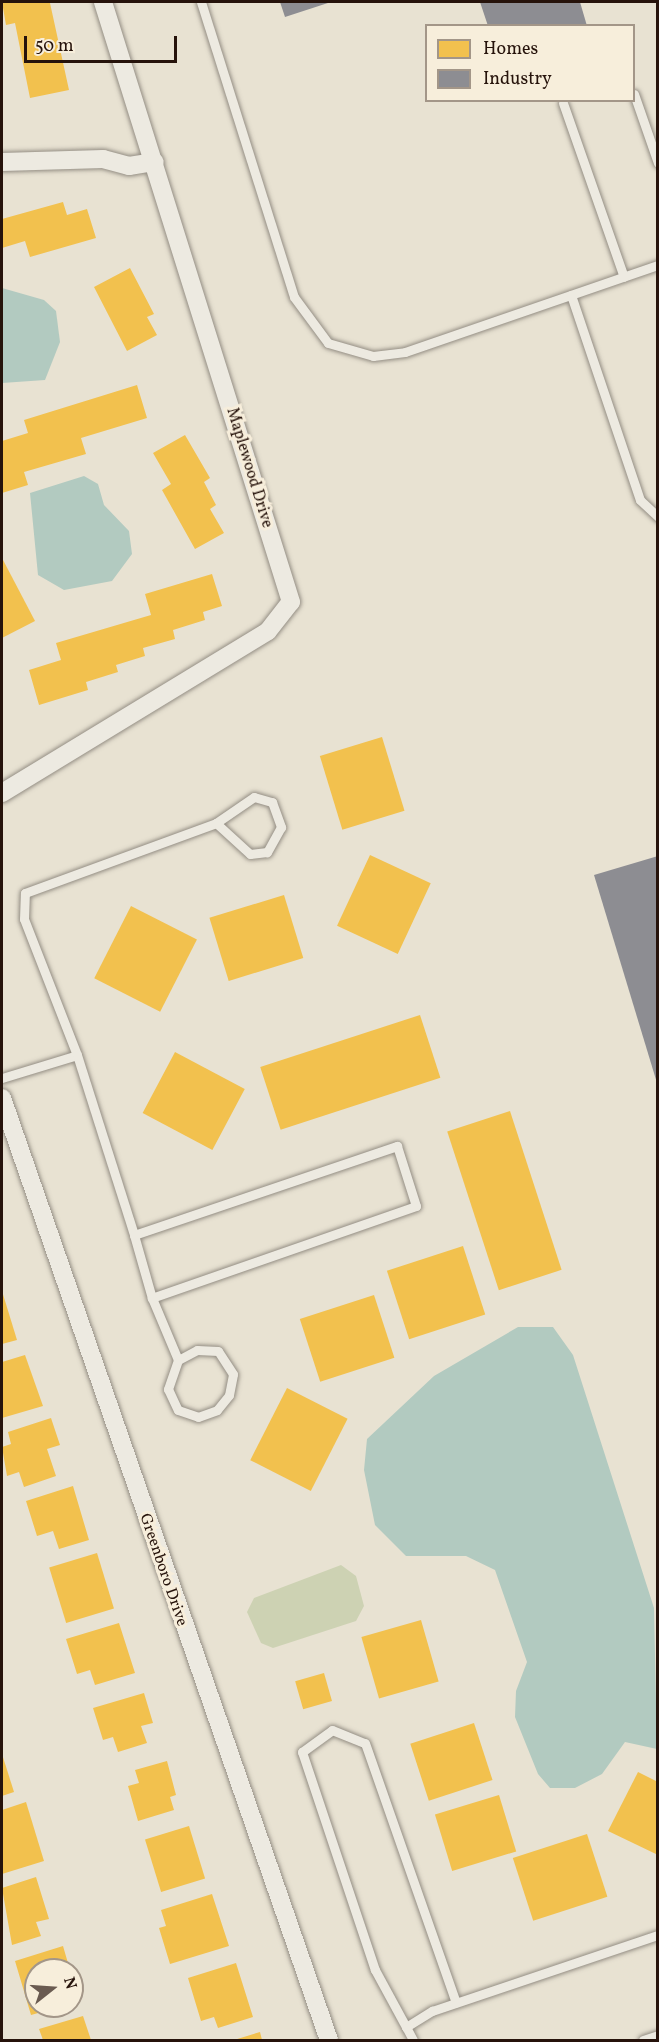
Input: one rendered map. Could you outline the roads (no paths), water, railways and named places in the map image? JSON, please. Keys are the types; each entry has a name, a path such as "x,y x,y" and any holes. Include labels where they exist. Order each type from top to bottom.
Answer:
{"street":[{"name":"Maplewood Drive","path":"2,793 268,631 291,602 103,2"},
{"path":"2,162 102,159 129,166 155,162"},
{"name":"Greenboro Drive","path":"2,1098 329,2040"}],"lane":[{"path":"201,2 294,297 328,343 373,356 405,352 657,265"},
{"path":"635,100 657,163"},
{"path":"563,103 624,277"},
{"path":"571,295 640,500 657,518"},
{"path":"178,1360 197,1350 218,1351 233,1374 229,1395 217,1410 198,1417 178,1410 168,1389 178,1360 152,1298 77,1055 24,920 25,893 216,823 254,796 272,802 281,827 267,852 250,854 216,823"},
{"path":"2,1078 77,1055"},
{"path":"134,1235 397,1146 416,1206 152,1298"},
{"path":"413,2040 375,1970 302,1752 332,1730 365,1743 456,2003"},
{"path":"406,2027 456,2003 657,1935"},
{"path":"643,2040 657,2035"}]}
